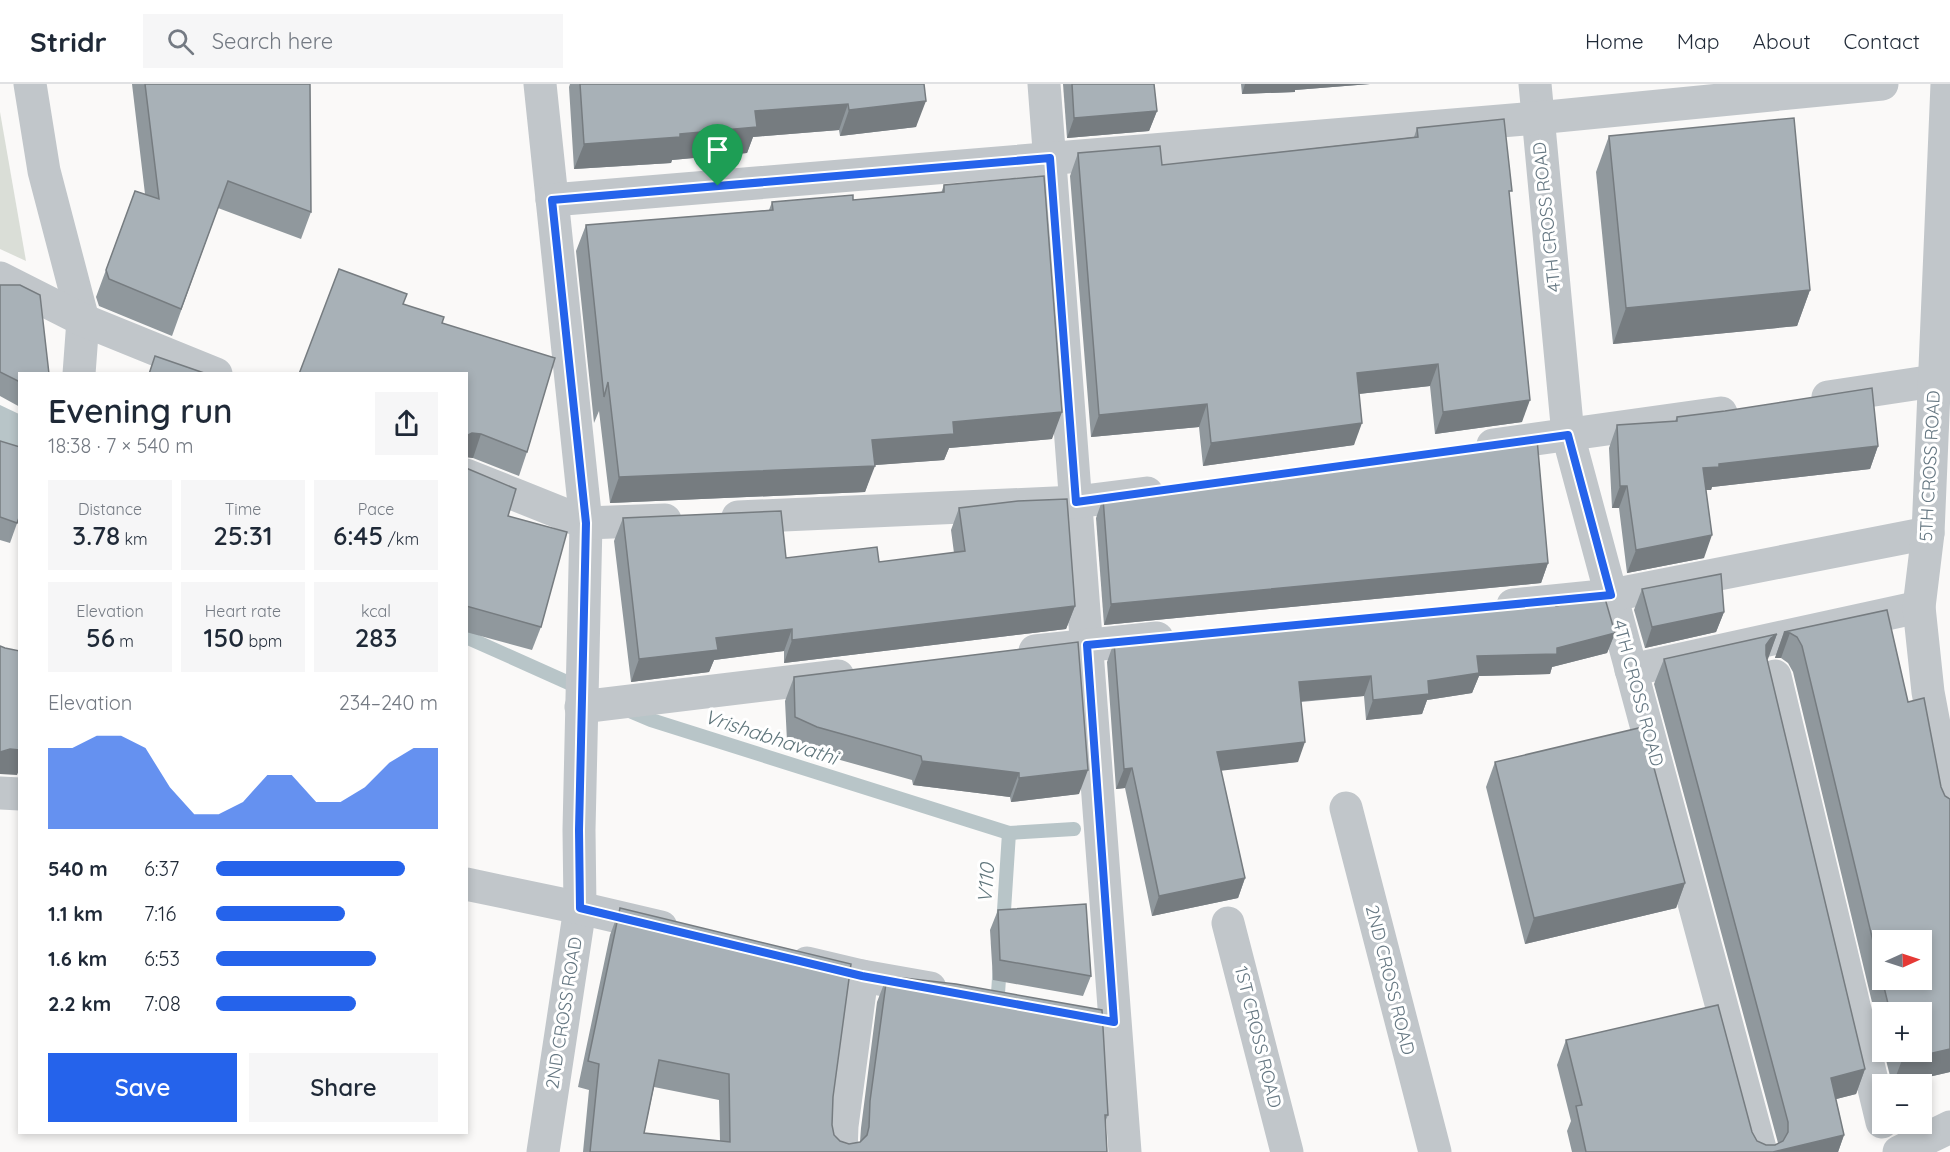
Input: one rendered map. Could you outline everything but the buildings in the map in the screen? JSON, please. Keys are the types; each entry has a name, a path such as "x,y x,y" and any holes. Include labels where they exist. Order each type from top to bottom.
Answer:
{"street":[{"path":"30,84 45,171 83,320 79,372"},
{"name":"2ND CROSS ROAD","path":"540,84 586,523 579,830 580,908 543,1152"},
{"path":"1044,84 1125,1152"},
{"name":"4TH CROSS ROAD","path":"1535,84 1568,435 1761,1152"},
{"path":"552,200 1537,117 1838,86 1882,84"},
{"name":"5TH CROSS ROAD","path":"1947,84 1928,534 1919,608 1928,692 1950,809"},
{"path":"0,278 83,320 211,372"},
{"path":"1804,400 1934,381"},
{"path":"1463,450 1745,409"},
{"path":"468,476 586,523 1076,502 1182,488"},
{"path":"1480,608 1611,595 1928,534"},
{"path":"1631,670 1919,608"},
{"path":"1005,655 1183,636"},
{"path":"583,707 865,672"},
{"path":"1775,676 1872,1077"},
{"path":"0,793 18,794"},
{"name":"2ND CROSS ROAD","path":"1346,808 1435,1152"},
{"path":"468,884 693,935"},
{"name":"1ST CROSS ROAD","path":"1228,923 1287,1152"},
{"path":"783,957 862,976 964,994"},
{"path":"841,1152 842,1126 862,976"},
{"path":"1082,1016 1114,1022"},
{"path":"1899,1152 1950,1127"},
{"path":"1886,1134 1890,1152"}],"shaded area":[{"path":"0,112 26,261 0,249"},
{"path":"0,405 18,414 18,460 0,451"}],"waterway":[{"name":"Vrishabhavathi","path":"468,638 580,688"},
{"name":"Vrishabhavathi","path":"625,709 651,720 1009,833 1074,829"},
{"name":"V110","path":"1003,926 1009,833"},
{"name":"V110","path":"997,1009 1000,963"}],"route":[{"path":"1050,158 1076,502 1568,435 1611,595 1087,645 1114,1022 862,976 580,908 579,830 586,523 552,200 718,186 1050,158"}]}
